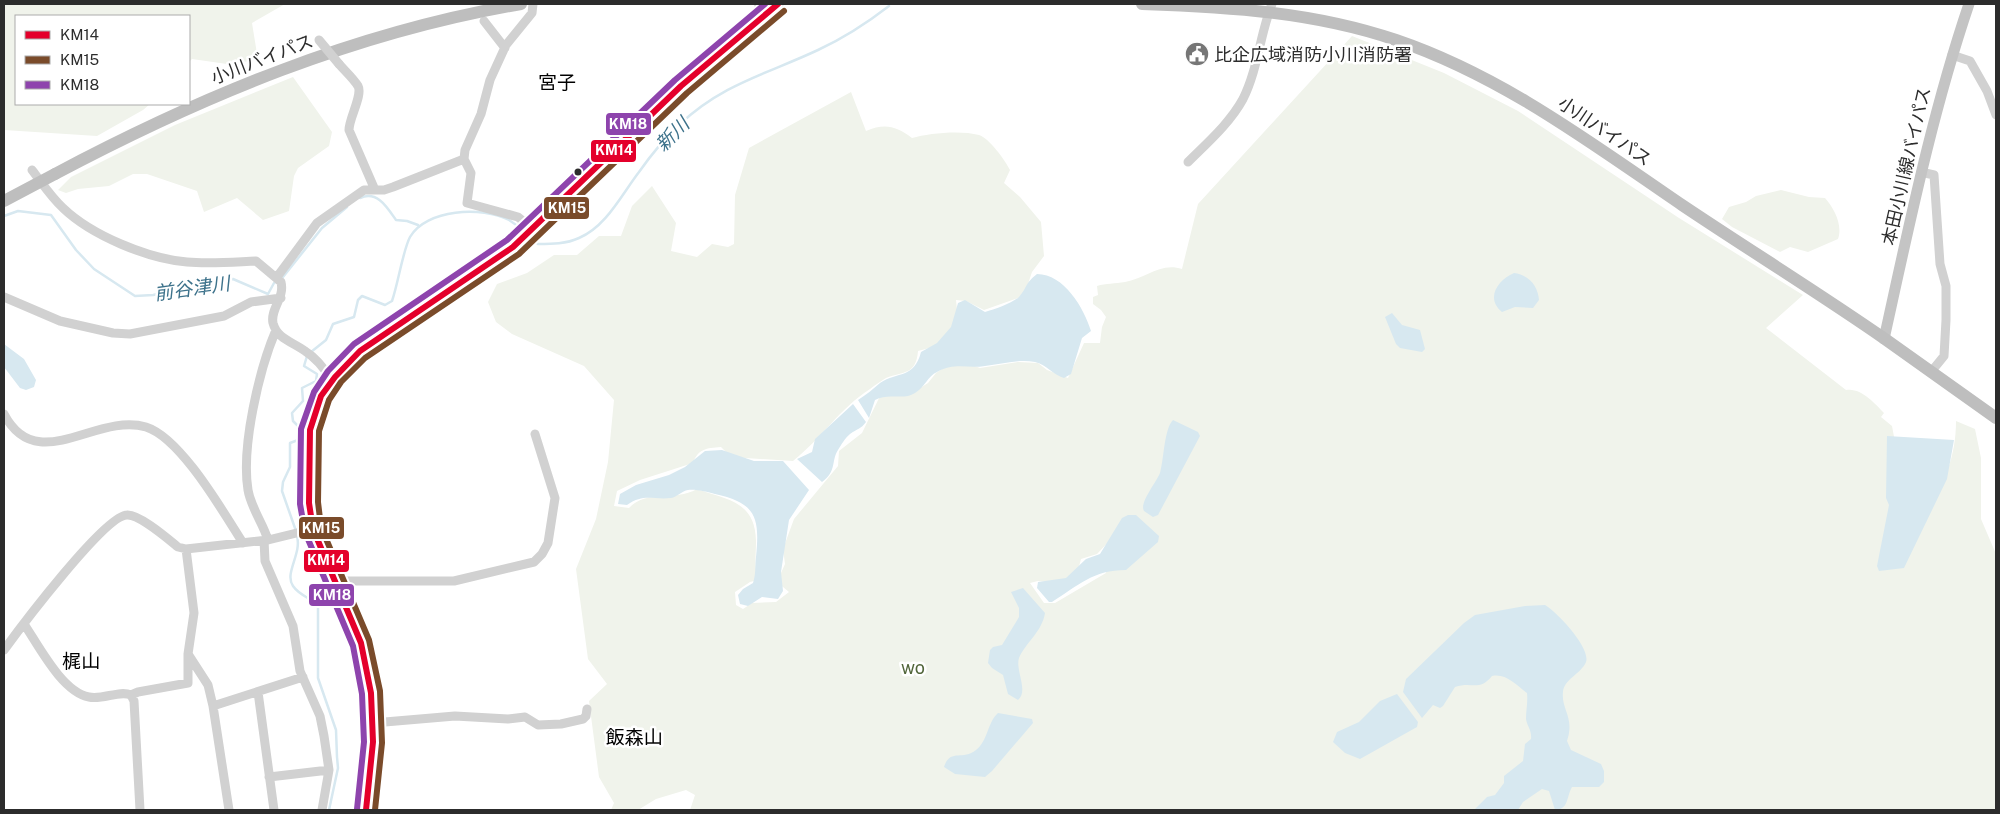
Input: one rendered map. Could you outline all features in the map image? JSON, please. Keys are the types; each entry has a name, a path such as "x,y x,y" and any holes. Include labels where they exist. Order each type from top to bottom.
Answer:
{"highway":[{"name":"小川バイパス","path":"4,201 188,108 287,67 422,25 521,4"},
{"name":"小川バイパス","path":"1142,4 1271,8 1352,26 1439,55 1473,70 1554,117 1884,339 1996,418"}],"main road":[{"path":"756,22 760,14 760,4"},
{"path":"366,810 373,723 371,693 361,643 313,529 309,495 311,424 316,406 331,379 360,351 482,269 533,229 681,86 778,4"},
{"name":"本田小川線バイパス","path":"1884,339 1921,172 1952,55 1969,4"}],"street":[{"path":"533,4 532,12 505,48 490,80 481,114 465,150 464,159 471,173 467,203 518,217 533,229"},
{"path":"1188,162 1230,118 1244,97 1261,47 1271,8"},
{"path":"484,21 505,48"},
{"path":"317,37 359,88 359,94 349,123 349,130 375,190"},
{"path":"1952,55 1970,60 1987,91 1996,115"},
{"path":"277,277 317,223 364,190 393,187 464,159"},
{"path":"32,170 63,208 77,220 116,242 165,258 186,262 256,261 277,277 282,289 281,298 273,319 276,330 288,342 305,350 322,366 331,379"},
{"path":"1921,172 1934,175 1940,264 1946,286 1944,356 1930,372"},
{"path":"4,297 60,321 113,333 130,334 224,316 251,302 281,298"},
{"path":"276,330 252,417 248,447 248,490 266,540 265,561 293,626 302,677 320,716 329,770 322,810"},
{"path":"4,414 11,427 18,434 34,441 75,438 119,424 146,427 159,433 173,444 186,460 243,543"},
{"path":"336,581 454,581 534,562 542,554 548,543 555,498 535,434"},
{"path":"4,650 82,553 115,519 122,515 136,516 178,546 186,549 266,540 313,529"},
{"path":"24,624 59,676 73,690 90,698 131,695 188,683 188,654 194,613 186,549"},
{"path":"188,654 208,685 229,810"},
{"path":"213,706 302,677"},
{"path":"258,692 274,810"},
{"path":"131,695 134,701 140,810"},
{"path":"373,723 440,717 508,719 525,717 538,724 550,725 583,720 587,709"},
{"path":"269,777 329,770"}],"green space":[{"path":"4,4 285,4 252,23 258,60 227,64 192,59 190,61 190,15 15,15 15,105 149,105 97,136 4,130"},
{"name":"wo","path":"1352,36 1444,73 1518,111 1679,218 1803,295 1766,328 1846,390 1862,393 1884,413 1881,417 1892,426 1913,537 1943,482 1952,454 1956,421 1975,429 1981,458 1981,519 1996,554 1996,810 690,810 695,795 686,790 656,799 638,810 611,810 614,803 599,777 589,701 607,684 588,659 576,569 596,519 608,462 614,400 584,366 512,334 496,322 488,302 497,284 527,273 554,255 577,255 599,236 621,236 632,206 652,186 676,223 671,251 697,257 712,244 728,247 734,244 735,195 749,148 851,92 866,131 879,127 890,127 912,138 945,133 972,133 983,137 1001,155 1010,170 1004,183 1020,197 1041,222 1044,256 1032,272 1024,296 984,310 966,301 956,300 958,319 937,346 918,351 917,359 912,368 904,373 886,378 859,397 793,461 731,457 721,447 711,448 700,452 693,463 640,480 617,491 614,506 629,508 636,502 644,499 679,495 697,489 729,500 745,510 751,518 754,528 758,580 750,582 735,592 736,605 743,609 752,603 776,602 789,592 777,582 785,564 783,549 794,519 838,466 839,451 862,433 882,392 909,395 928,383 936,373 948,365 964,362 980,368 1018,362 1038,363 1047,370 1068,378 1084,343 1100,343 1102,327 1106,317 1093,304 1093,297 1098,295 1097,286 1121,283 1160,269 1174,267 1182,269 1198,204","holes":["1115,535 1106,573 1055,603 1044,603 1030,583 1038,581 1060,583 1077,574 1081,559 1097,554"]},
{"path":"293,77 332,132 329,146 298,168 294,176 289,211 263,220 237,198 204,212 197,191 147,174 133,174 109,186 78,189 66,193 58,190 71,177 175,125"},
{"path":"1781,190 1809,197 1825,198 1837,217 1838,239 1808,252 1790,247 1780,252 1732,227 1722,219 1729,207 1746,202 1756,196"}],"shaded area":[{"path":"1514,273 1524,276 1532,282 1537,290 1539,300 1533,308 1515,307 1502,312 1494,301 1494,295 1503,280"},
{"path":"1037,274 1056,280 1064,286 1078,303 1088,322 1091,331 1082,338 1071,374 1064,378 1056,375 1039,363 1029,361 1016,361 979,367 950,367 931,376 918,391 910,395 885,397 875,400 869,418 858,400 887,379 910,371 918,361 921,352 937,343 951,327 958,303 965,300 985,312 998,308 1019,297 1030,280"},
{"path":"1392,313 1402,325 1420,330 1425,349 1422,352 1400,348 1396,344 1385,317"},
{"path":"4,344 24,359 36,380 34,387 26,390 20,388 4,367"},
{"path":"853,404 866,422 845,440 836,454 830,474 822,482 797,459 812,452 815,439"},
{"path":"1173,420 1198,432 1200,436 1158,515 1153,517 1144,511 1143,507 1160,473 1166,437"},
{"path":"1887,436 1954,440 1947,479 1904,568 1879,571 1877,566 1889,505 1886,498"},
{"path":"722,450 754,461 783,461 809,490 789,520 781,572 783,591 778,599 762,597 748,606 740,604 738,595 743,589 753,583 754,580 757,532 756,522 752,514 747,507 739,502 715,494 691,490 671,498 643,498 627,505 618,504 620,494 636,485 669,475 685,467 705,451"},
{"path":"1128,515 1136,515 1159,536 1158,542 1126,570 1095,576 1049,602 1037,588 1038,582 1066,578 1086,559 1100,554 1122,518"},
{"path":"1023,588 1045,613 1041,626 1019,658 1022,691 1018,700 1008,694 1003,675 988,663 990,650 993,647 1002,645 1019,617 1019,608 1011,592"},
{"path":"1545,605 1572,631 1586,656 1584,666 1564,687 1563,698 1569,720 1567,741 1571,750 1601,764 1604,771 1604,782 1599,787 1572,787 1565,805 1560,809 1555,810 1549,791 1542,789 1523,802 1518,810 1474,810 1487,797 1495,795 1504,783 1504,776 1523,761 1525,744 1531,739 1526,719 1527,693 1515,683 1502,676 1492,676 1483,684 1455,687 1443,706 1440,708 1433,705 1422,718 1403,692 1406,679 1464,623 1475,615 1525,606"},
{"path":"1397,694 1418,722 1417,727 1360,759 1345,753 1333,742 1337,732 1359,722 1380,701"},
{"path":"998,713 1032,719 1033,723 992,771 985,777 955,774 944,767 953,756 966,755 980,746 994,717"}],"waterway":[{"name":"新川","path":"528,236 538,244 554,244 574,240 589,233 613,209 663,142 695,111 728,90 837,40 889,6"},
{"name":"前谷津川","path":"360,198 372,196 381,201 396,220 418,225"},
{"name":"前谷津川","path":"4,216 18,211 51,215 76,250 94,269 135,296 153,295 233,279 268,294 274,283 283,277 322,228 347,207"},
{"path":"311,352 326,340 333,324 354,317 358,300 362,296 385,305 392,301 410,237 428,221 455,213 484,213 509,220 524,232"},
{"path":"296,531 282,491 283,482 290,467 290,443 298,440 300,428 293,421 292,413 303,401 302,388 316,381 317,374 304,366 307,356"},
{"path":"297,536 298,543 291,581 298,592 318,605 318,678 336,730 338,768 329,810"}],"transit line":[{"name":"KM18","path":"357,809 364,742 362,694 353,646 305,532 300,504 301,429 314,392 328,371 354,344 507,240 675,80 765,4"},
{"name":"KM14","path":"366,810 373,742 371,693 361,643 313,529 309,503 310,430 321,396 335,377 360,351 513,247 681,86 778,4"},
{"name":"KM15","path":"375,810 382,743 380,691 369,640 321,527 318,502 319,431 329,400 341,382 365,358 519,254 687,93 784,11"}],"place":[{"name":"比企広域消防小川消防署","path":"1197,54"}],"district":[{"name":"宮子","path":"557,82"},
{"name":"梶山","path":"81,661"},
{"name":"飯森山","path":"634,737"}]}
